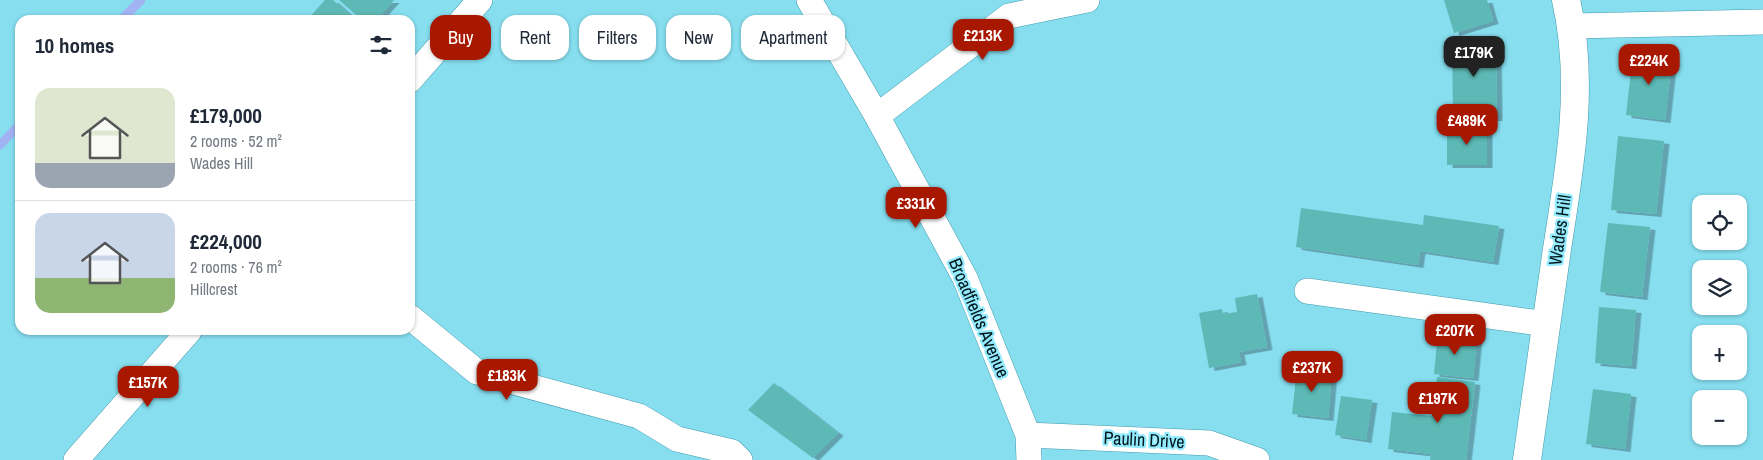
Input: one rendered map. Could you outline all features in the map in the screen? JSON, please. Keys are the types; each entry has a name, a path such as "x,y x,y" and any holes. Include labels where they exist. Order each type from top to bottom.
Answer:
{"street":[{"path":"415,74 480,0"},
{"name":"Broadfields Avenue","path":"809,0 877,116 965,278 1028,434 1029,460"},
{"path":"877,116 1009,16 1087,0"},
{"name":"Wades Hill","path":"1527,460 1571,154 1576,79 1572,26 1566,0"},
{"path":"1572,26 1763,22"},
{"path":"1307,291 1546,324"},
{"path":"415,321 477,372 639,416 677,439 732,452 740,460"},
{"path":"76,460 186,335"},
{"name":"Paulin Drive","path":"1028,434 1209,443 1257,460"}],"building":[{"path":"325,0 333,0 350,15 312,15"},
{"path":"339,0 394,0 380,15 356,15"},
{"path":"1444,0 1487,0 1493,21 1454,33"},
{"path":"1452,37 1496,37 1497,118 1453,119"},
{"path":"1633,53 1672,57 1665,120 1626,115"},
{"path":"1447,126 1487,126 1487,165 1447,165"},
{"path":"1618,136 1664,141 1656,214 1611,210"},
{"path":"1301,208 1423,225 1424,215 1499,226 1493,262 1420,251 1418,265 1296,247"},
{"path":"1608,223 1650,227 1642,297 1600,292"},
{"path":"1257,294 1267,347 1239,352 1241,362 1209,368 1199,313 1222,309 1223,314 1237,312 1235,298"},
{"path":"1599,307 1636,310 1631,366 1595,363"},
{"path":"1438,333 1477,337 1473,378 1434,374"},
{"path":"1297,368 1332,372 1328,418 1292,414"},
{"path":"1437,377 1475,382 1466,460 1430,460 1431,454 1388,449 1392,412 1432,416"},
{"path":"774,383 838,433 813,458 748,410"},
{"path":"1593,389 1631,394 1625,449 1586,444"},
{"path":"1341,396 1372,400 1366,440 1335,435"}],"waterway":[{"path":"126,15 141,0"},
{"path":"0,145 15,129"}]}
